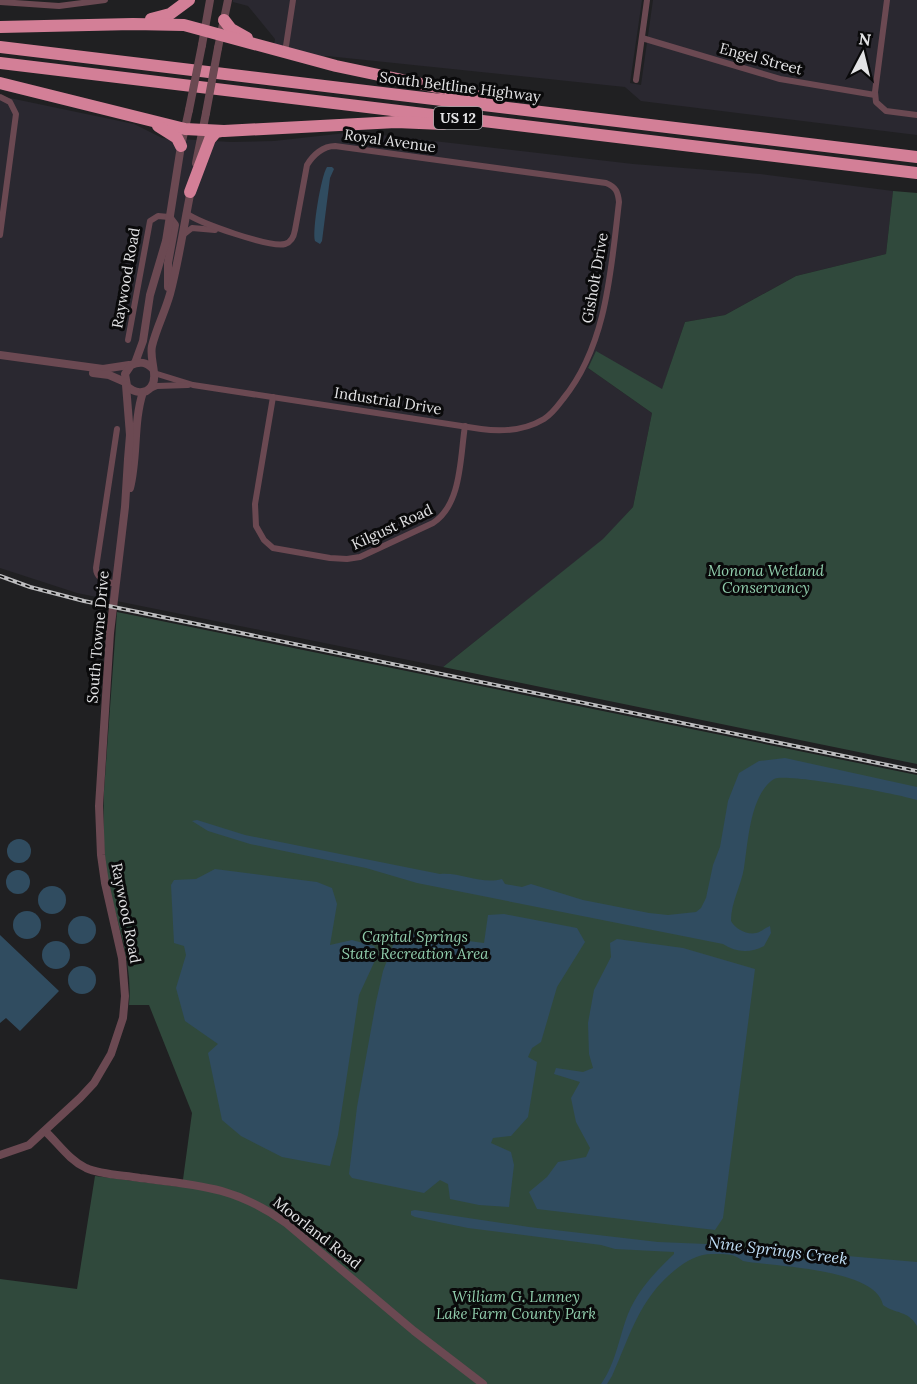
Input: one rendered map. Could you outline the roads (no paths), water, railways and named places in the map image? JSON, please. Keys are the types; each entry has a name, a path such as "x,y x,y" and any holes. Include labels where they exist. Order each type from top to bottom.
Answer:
{"highway":[{"path":"133,24 170,14 189,0"},
{"path":"224,20 231,30 273,50"},
{"path":"0,27 171,23 204,30 219,42 273,50 347,69 585,117"},
{"name":"South Beltline Highway","path":"0,46 917,157"},
{"name":"South Beltline Highway","path":"0,63 917,173"},
{"path":"0,83 185,129 221,131 396,122 583,134"},
{"path":"144,118 168,131 177,138 181,146"},
{"path":"190,192 210,139 216,132 221,131"}],"street":[{"path":"0,2 59,6 105,0"},
{"path":"126,384 126,371 133,364 143,341 150,295 164,250 181,146 210,0"},
{"path":"69,365 81,371 109,375 135,392 145,391 154,381 152,346 168,301 228,0"},
{"path":"286,46 293,0"},
{"path":"636,80 647,0"},
{"path":"887,0 875,95 877,103 884,110 917,115"},
{"name":"Engel Street","path":"642,38 780,79 875,95"},
{"path":"0,97 10,102 15,111 0,235"},
{"name":"Royal Avenue","path":"182,237 192,228 225,231 279,245 290,241 295,230 307,165 316,154 329,146 606,183 615,188 618,194"},
{"name":"Gisholt Drive","path":"567,395 576,382 590,352 602,316 618,194"},
{"name":"Royal Avenue","path":"186,213 225,231"},
{"name":"Raywood Road","path":"128,340 150,221 158,216 169,217"},
{"path":"168,301 168,263 175,225 169,217"},
{"path":"0,355 104,369 145,363 153,371"},
{"name":"Industrial Drive","path":"153,371 193,385"},
{"name":"South Towne Drive","path":"102,770 115,584 125,507 130,435 126,384"},
{"name":"Industrial Drive","path":"145,391 157,386 193,385 498,431 524,428 545,418 567,395"},
{"name":"South Towne Drive","path":"125,507 135,466 138,405 145,391"},
{"name":"Kilgust Road","path":"273,397 255,504 256,526 264,540 273,548 315,556 347,559 360,557 442,517 449,508 456,483 465,426"},
{"path":"115,584 101,578 96,567 117,429"},
{"name":"Raywood Road","path":"3,1155 29,1145 81,1098 94,1083 111,1054 123,1018 125,989 122,958 101,855 99,806 102,770"},
{"name":"Moorland Road","path":"45,1131 74,1160 85,1167 108,1173 211,1188 235,1194 268,1210 414,1331 483,1384"}],"water":[{"path":"327,167 334,169 330,178 320,244 315,241 314,235 320,192"},
{"path":"785,758 917,787 917,800 798,778 774,779 766,786 755,807 744,868 731,914 733,924 745,932 756,933 770,926 771,933 764,946 749,951 417,883 366,868 250,844 208,831 192,821 197,820 245,835 440,874 479,880 502,879 505,884 522,887 531,884 583,900 668,915 696,912 706,898 713,865 720,847 728,801 739,773 759,761"},
{"path":"19,839 28,842 31,851 28,860 19,863 10,860 7,851 10,842"},
{"path":"215,869 317,882 332,888 337,904 330,945 352,940 374,946 378,954 359,995 338,1135 330,1166 282,1157 241,1136 222,1120 208,1053 218,1044 185,1021 176,988 186,955 184,946 174,943 171,885 174,880 196,879"},
{"path":"18,870 27,873 30,882 27,891 18,894 9,891 6,882 9,873"},
{"path":"52,886 62,890 66,900 62,910 52,914 42,910 38,900 42,890"},
{"path":"27,911 37,915 41,925 37,935 27,939 17,935 13,925 17,915"},
{"path":"504,914 577,928 585,942 557,987 541,1042 532,1048 528,1057 537,1062 528,1117 511,1136 493,1138 491,1143 511,1152 514,1165 509,1207 479,1205 450,1199 448,1184 440,1180 424,1193 352,1178 349,1174 357,1107 376,1002 383,971 398,932 484,943 488,915"},
{"path":"82,916 92,920 96,930 92,940 82,944 72,940 68,930 72,920"},
{"path":"0,935 59,991 20,1031 6,1018 0,1023"},
{"path":"617,939 683,948 755,969 723,1218 715,1230 537,1209 529,1192 547,1177 558,1162 586,1157 590,1148 576,1122 571,1098 580,1082 554,1074 556,1068 583,1072 593,1068 589,1054 588,1023 594,990 611,957 610,943"},
{"path":"56,941 66,945 70,955 66,965 56,969 46,965 42,955 46,945"},
{"path":"82,966 92,970 96,980 92,990 82,994 72,990 68,980 72,970"},
{"path":"411,1211 529,1227 658,1242 731,1245 757,1253 835,1263 844,1262 830,1257 795,1254 789,1251 917,1262 917,1326 910,1317 883,1305 876,1293 863,1283 844,1276 743,1261 729,1254 707,1254 679,1267 652,1293 637,1319 612,1376 607,1384 601,1384 614,1359 632,1305 674,1252 615,1249 601,1245 468,1228 415,1217 411,1215"}],"railway":[{"path":"0,576 30,587 84,601 917,771"}],"park label":[{"name":"Monona Wetland Conservancy","path":"766,580"},
{"name":"Capital Springs State Recreation Area","path":"415,946"},
{"name":"William G. Lunney Lake Farm County Park","path":"516,1306"}],"water label":[{"name":"Nine Springs Creek","path":"778,1250"}]}
